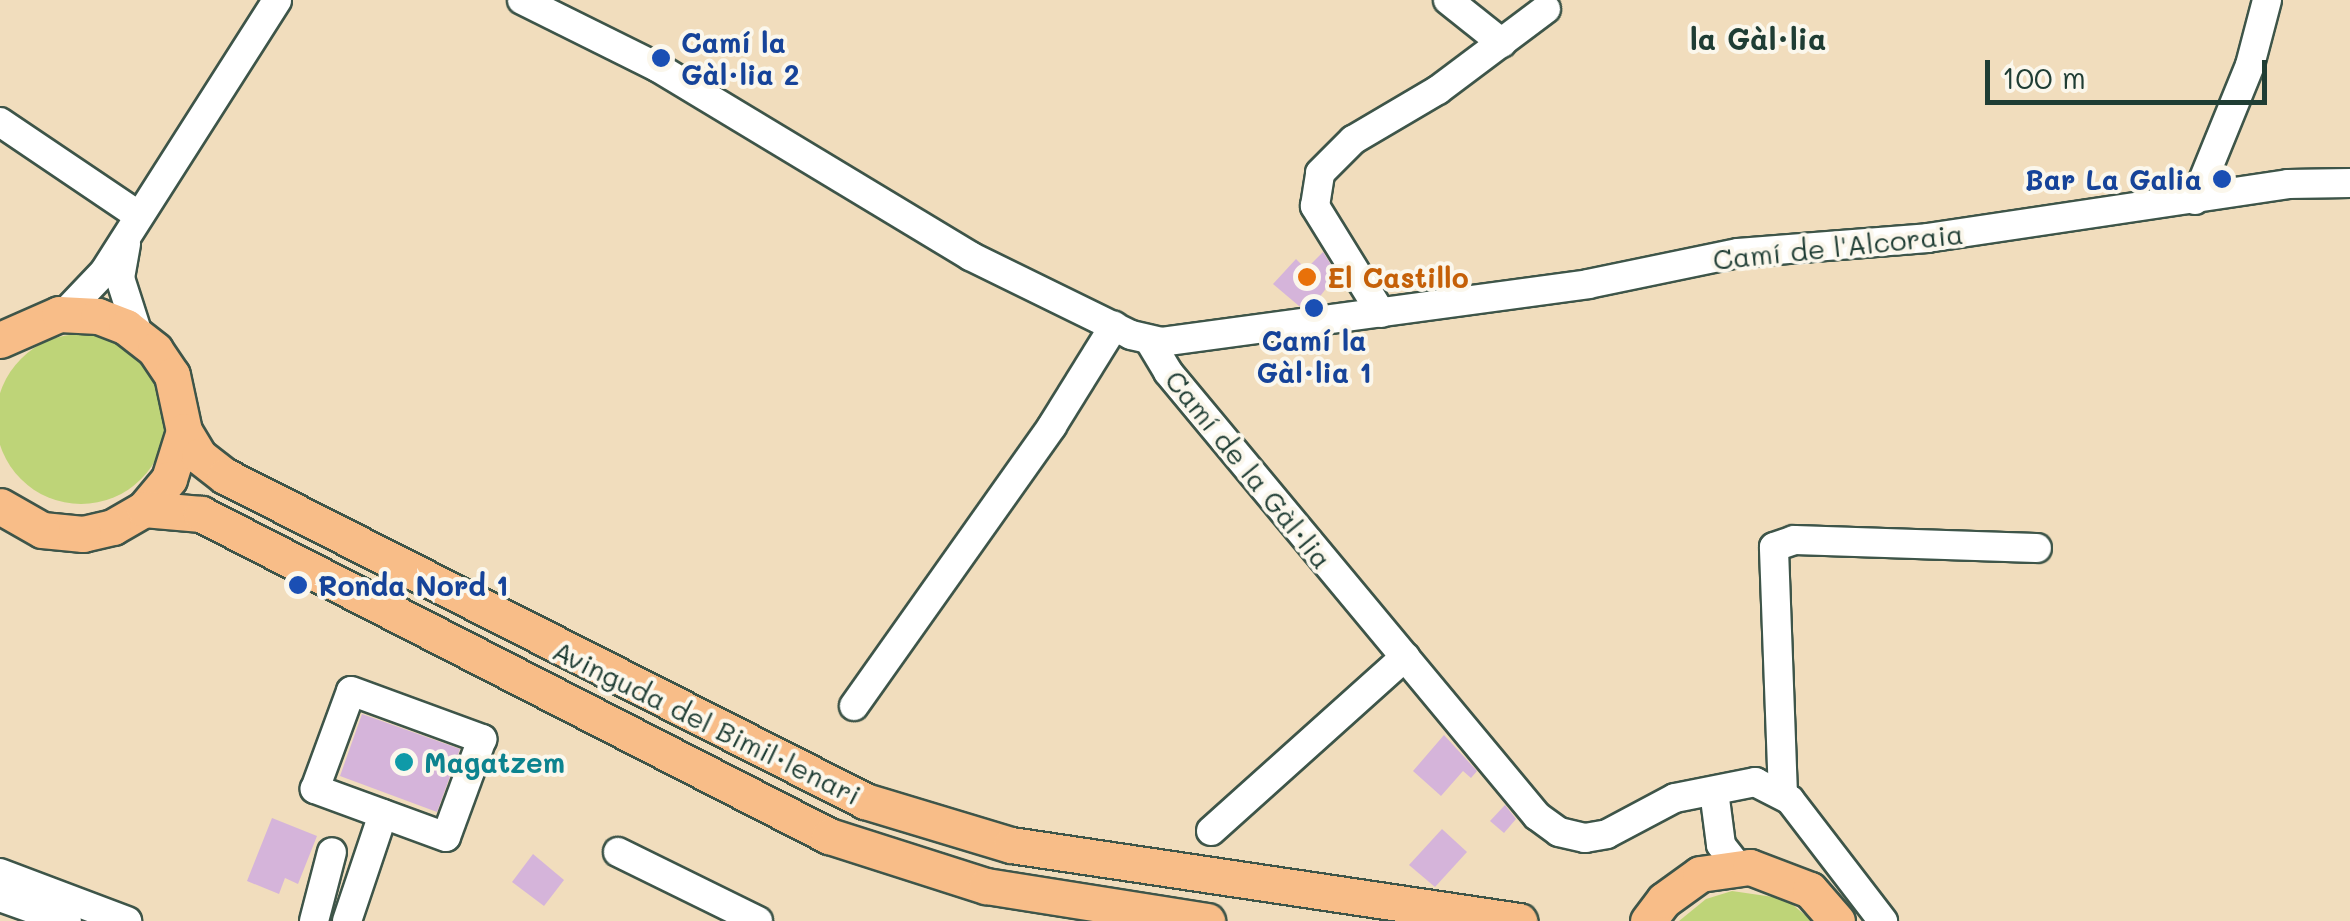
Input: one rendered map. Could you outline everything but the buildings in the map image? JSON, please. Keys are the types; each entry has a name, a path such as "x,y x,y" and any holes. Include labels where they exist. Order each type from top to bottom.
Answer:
{"main road":[{"path":"1,339 65,313 98,316 138,334 172,374 184,430 169,479 144,509 83,534 42,530 3,510"},
{"name":"Avinguda del Bimil·lenari","path":"184,430 199,456 224,476 865,801 1010,846 1519,921"},
{"name":"Avinguda del Bimil·lenari","path":"144,509 201,514 829,836 1084,913 1207,921"},
{"path":"1624,921 1653,914 1700,874 1738,867 1790,878 1838,921"}],"street":[{"name":"Camí de la Gàl·lia","path":"522,0 657,68 970,256 1148,340 1168,372 1536,816 1559,832 1607,834 1706,792 1755,782 1783,795"},
{"path":"1448,0 1502,43"},
{"path":"2195,200 2250,65 2267,0"},
{"path":"65,313 104,272 277,4"},
{"path":"1381,313 1315,206 1320,173 1353,140 1502,43 1546,8"},
{"path":"0,122 134,224"},
{"name":"Camí de l'Alcoraia","path":"1148,340 1588,284 1738,253 1927,238 2195,200 2349,188"},
{"path":"134,224 120,278 138,334"},
{"path":"854,706 1052,426 1114,326"},
{"path":"1883,921 1783,795 1774,547 1794,540 2037,548"},
{"path":"1211,830 1406,658"},
{"path":"351,691 482,739 446,838 383,814 315,789 351,691"},
{"path":"1706,792 1720,845 1738,867"},
{"path":"1700,874 1707,852 1706,792"},
{"path":"347,921 383,814"},
{"path":"314,921 332,852"},
{"path":"618,852 758,921"},
{"path":"0,874 127,921"},
{"path":"0,897 67,921"}],"green space":[{"path":"81,334 114,340 141,359 160,386 166,419 160,452 141,479 114,498 81,504 48,498 21,479 2,452 -4,419 2,386 21,359 48,340"},
{"path":"1732,891 1786,899 1812,921 1679,921 1706,899"}],"place":[{"name":"Camí la Gàl·lia 2","path":"661,58"},
{"name":"Bar La Galia","path":"2222,179"},
{"name":"El Castillo","path":"1307,277"},
{"name":"Camí la Gàl·lia 1","path":"1314,308"},
{"name":"Ronda Nord 1","path":"298,585"},
{"name":"Magatzem","path":"404,762"}],"district":[{"name":"la Gàl·lia","path":"1758,38"}]}
